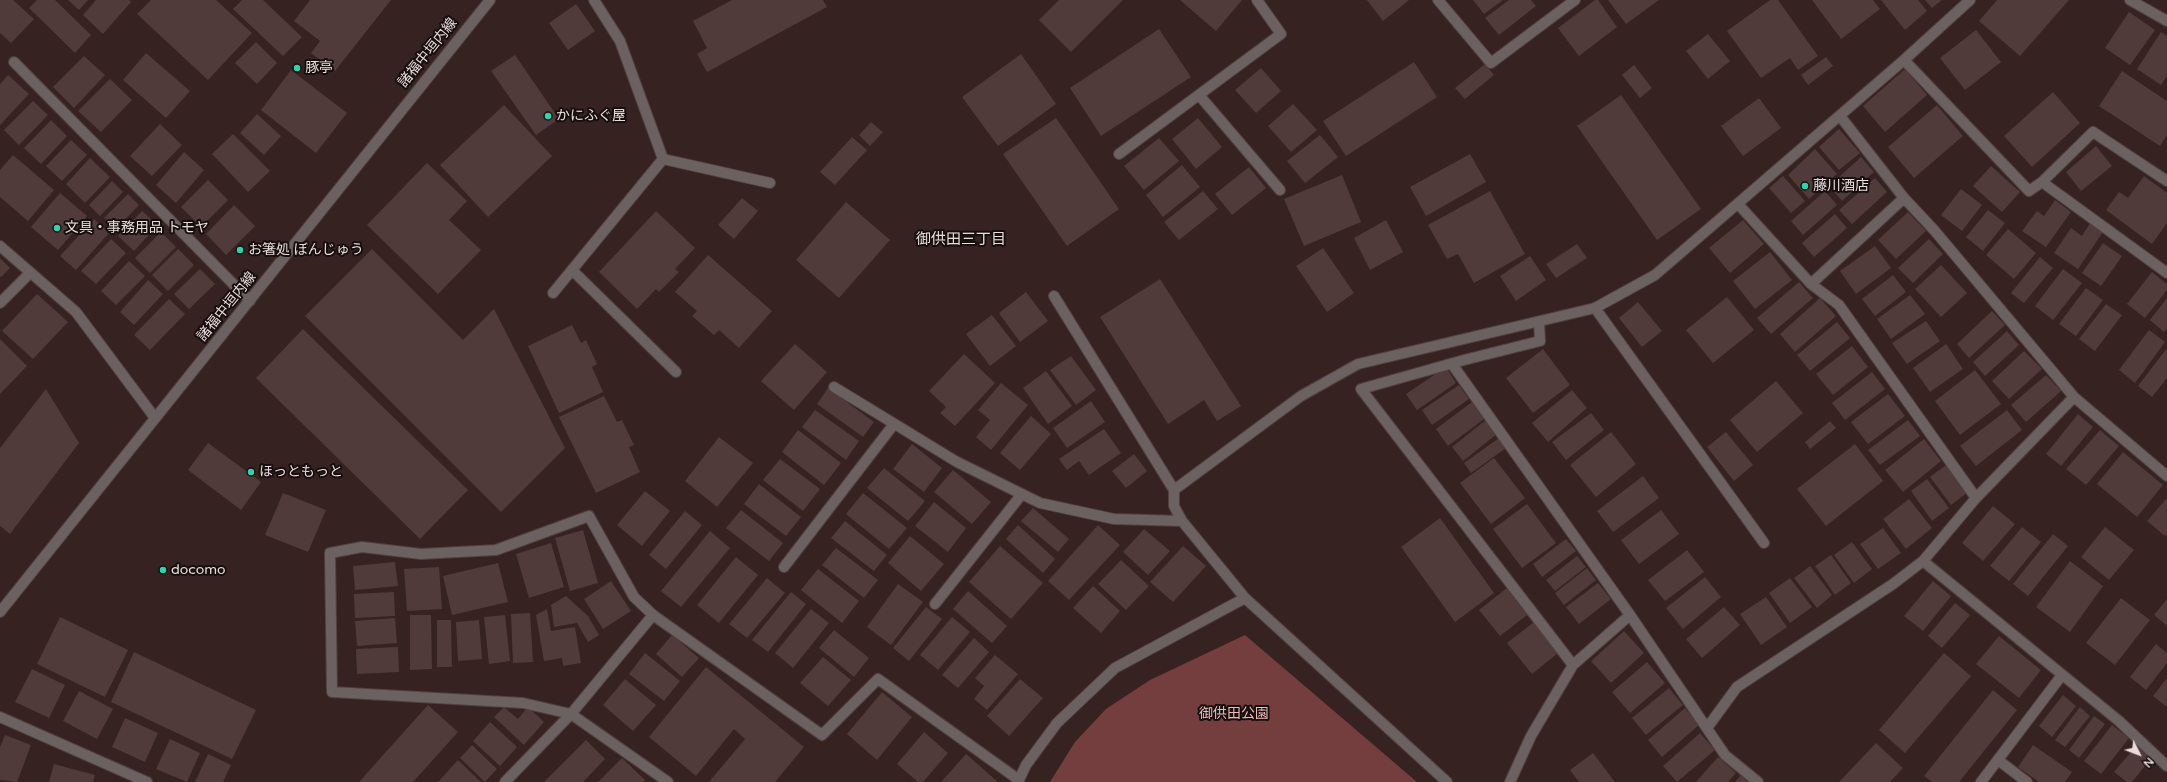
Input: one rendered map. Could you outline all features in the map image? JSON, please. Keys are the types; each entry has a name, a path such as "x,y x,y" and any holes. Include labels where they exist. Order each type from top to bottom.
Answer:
{"street":[{"name":"諸福中垣内線","path":"0,612 490,0"},
{"path":"594,0 620,41 662,159"},
{"path":"1119,154 1281,34 1257,0"},
{"path":"1438,0 1491,62 1575,0"},
{"path":"1174,490 1301,396 1358,364 1595,308 1655,275 1840,116 1970,0"},
{"path":"2130,0 2167,21"},
{"path":"1904,60 2029,191 2042,182 2093,132 2167,181"},
{"path":"14,62 250,301"},
{"path":"1199,95 1280,190"},
{"path":"1840,116 1904,198 1934,230 2074,397 2167,476"},
{"path":"662,159 770,183"},
{"path":"553,293 662,159"},
{"path":"2042,182 2167,273"},
{"path":"1811,284 1904,198"},
{"path":"1738,204 1811,284 1839,305 1976,498"},
{"path":"0,246 76,312 154,418"},
{"path":"572,270 676,372"},
{"path":"0,303 30,272"},
{"path":"1054,296 1174,490 1174,506 1182,521 1245,598 1447,782"},
{"path":"1595,308 1764,543"},
{"path":"1539,322 1540,342 1361,389 1573,665"},
{"path":"1452,364 1630,615 1725,755 1758,782"},
{"path":"834,387 957,462 1040,502 1114,519 1182,521"},
{"path":"1707,728 1737,687 1893,584 1923,561 1976,498 2074,397"},
{"path":"784,567 894,424"},
{"path":"935,604 1022,494"},
{"path":"668,782 571,714 523,703 332,692 330,553 362,547 421,554 496,550 589,516 634,597 653,615 822,735 878,679 1018,781 1026,765 1057,723 1115,668 1245,598"},
{"path":"1923,561 2119,721 2167,766"},
{"path":"505,782 571,714 653,615"},
{"path":"1510,782 1531,736 1573,665 1630,615"},
{"path":"1981,782 2062,675"},
{"path":"0,716 147,782"},
{"path":"1998,760 2027,782"}],"green space":[{"name":"御供田公園","path":"1245,635 1417,782 1050,782 1075,742 1106,709 1150,680"}],"building":[{"path":"0,0 13,0 34,19 11,43 0,33"},
{"path":"37,0 55,0 91,35 75,53 29,8"},
{"path":"68,0 88,0 79,10"},
{"path":"96,0 129,0 131,2 103,34 83,15"},
{"path":"151,0 216,0 252,33 208,80 137,14"},
{"path":"242,0 263,0 302,37 283,56 233,9"},
{"path":"310,0 391,0 335,71 311,53 320,41 294,21"},
{"path":"732,0 823,0 827,7 707,72 697,54 707,48 693,21"},
{"path":"1059,0 1123,0 1071,52 1039,20"},
{"path":"1180,0 1242,0 1216,31"},
{"path":"1367,0 1409,0 1383,21"},
{"path":"1473,0 1503,0 1484,14"},
{"path":"1509,0 1531,0 1536,6 1499,35 1485,18"},
{"path":"1595,0 1598,0 1617,27 1579,56 1558,28"},
{"path":"1608,0 1659,0 1626,24"},
{"path":"1770,0 1778,0 1818,56 1798,70 1790,58 1761,78 1727,31"},
{"path":"1812,0 1873,0 1880,9 1841,39"},
{"path":"1881,0 1918,0 1927,11 1905,30"},
{"path":"1925,0 1942,0 1932,8"},
{"path":"1997,0 2069,0 2020,56 1979,21"},
{"path":"576,4 595,31 568,50 549,23"},
{"path":"2129,12 2155,30 2130,65 2105,48"},
{"path":"1159,29 1191,77 1101,136 1070,88"},
{"path":"1976,30 2001,62 1965,90 1940,58"},
{"path":"2161,32 2167,36 2167,76 2161,85 2137,69"},
{"path":"1708,34 1730,61 1708,79 1686,51"},
{"path":"256,42 277,63 257,84 235,63"},
{"path":"146,53 190,91 166,118 123,80"},
{"path":"1021,54 1056,104 998,146 962,97"},
{"path":"515,55 559,119 536,135 491,71"},
{"path":"84,56 105,75 74,108 53,87"},
{"path":"1826,57 1833,66 1808,85 1801,75"},
{"path":"1414,62 1437,97 1346,156 1323,121"},
{"path":"1485,64 1494,75 1465,99 1455,88"},
{"path":"1634,65 1652,88 1640,98 1622,75"},
{"path":"1261,68 1281,91 1256,113 1235,90"},
{"path":"1905,69 1927,95 1885,132 1863,106"},
{"path":"291,70 347,113 316,153 261,110"},
{"path":"2122,71 2167,101 2167,135 2160,146 2099,106"},
{"path":"8,75 29,94 0,125 0,84"},
{"path":"110,79 132,100 101,132 78,111"},
{"path":"2053,92 2080,123 2032,167 2004,136"},
{"path":"1621,95 1701,209 1657,240 1577,126"},
{"path":"1759,98 1781,128 1743,156 1721,126"},
{"path":"33,101 48,115 19,145 4,130"},
{"path":"1293,104 1317,130 1291,152 1268,126"},
{"path":"504,105 552,156 488,217 440,165"},
{"path":"1937,105 1963,136 1914,178 1888,147"},
{"path":"257,114 281,136 264,155 240,133"},
{"path":"1056,118 1119,209 1067,246 1003,154"},
{"path":"1198,118 1222,147 1196,169 1172,139"},
{"path":"51,120 67,136 41,164 24,148"},
{"path":"871,122 883,132 870,146 859,135"},
{"path":"160,124 182,145 152,176 130,156"},
{"path":"1839,129 1860,153 1839,170 1819,147"},
{"path":"233,134 270,171 248,192 212,154"},
{"path":"1320,135 1338,157 1305,183 1287,161"},
{"path":"852,137 867,150 835,185 820,172"},
{"path":"1159,138 1179,161 1144,190 1124,166"},
{"path":"71,140 87,155 62,181 46,166"},
{"path":"2096,146 2112,166 2081,191 2066,172"},
{"path":"1815,149 1837,174 1809,199 1788,175"},
{"path":"184,152 204,170 176,203 156,185"},
{"path":"1470,154 1486,182 1426,216 1410,187"},
{"path":"13,155 54,190 28,221 0,197 0,170"},
{"path":"1861,157 1874,172 1842,201 1829,186"},
{"path":"90,158 110,177 85,203 66,184"},
{"path":"427,163 467,201 449,220 481,250 438,294 367,225"},
{"path":"1182,165 1200,187 1163,217 1146,195"},
{"path":"1991,166 2020,192 2002,212 1973,186"},
{"path":"1249,167 1266,188 1232,215 1215,194"},
{"path":"1342,175 1361,222 1304,246 1284,199"},
{"path":"1783,176 1805,201 1791,213 1769,188"},
{"path":"2144,176 2167,193 2167,223 2152,244 2106,210 2119,192 2128,198"},
{"path":"1875,178 1887,192 1852,224 1839,210"},
{"path":"208,180 228,200 201,227 181,207"},
{"path":"112,181 123,192 100,216 89,205"},
{"path":"1961,189 1982,205 1962,231 1941,215"},
{"path":"1203,191 1218,209 1179,240 1164,222"},
{"path":"1490,191 1525,254 1474,283 1458,254 1447,259 1428,225"},
{"path":"1825,191 1837,205 1803,235 1791,221"},
{"path":"60,193 87,216 58,250 31,227"},
{"path":"128,194 139,205 116,229 104,218"},
{"path":"742,198 758,211 734,239 718,225"},
{"path":"2055,200 2071,212 2046,247 2022,231 2037,211 2044,216"},
{"path":"846,202 890,240 839,298 796,260"},
{"path":"234,205 255,226 226,255 206,234"},
{"path":"1988,210 2005,223 1983,251 1966,237"},
{"path":"142,211 158,225 134,251 118,236"},
{"path":"656,211 695,248 675,269 679,272 659,292 656,289 637,309 599,272"},
{"path":"1908,212 1926,231 1896,259 1878,240"},
{"path":"1835,214 1847,228 1814,257 1802,243"},
{"path":"94,219 109,233 76,270 60,256"},
{"path":"1386,220 1403,252 1370,270 1354,238"},
{"path":"1743,220 1764,244 1730,273 1709,248"},
{"path":"2090,223 2103,232 2078,269 2054,253 2071,228 2082,236"},
{"path":"2008,229 2036,253 2014,279 1986,255"},
{"path":"161,232 176,247 150,273 135,258"},
{"path":"111,239 126,253 96,284 81,271"},
{"path":"1929,239 1943,254 1913,283 1898,268"},
{"path":"2103,243 2122,256 2101,286 2082,273"},
{"path":"1577,244 1587,258 1556,278 1546,264"},
{"path":"1875,246 1891,268 1856,294 1840,271"},
{"path":"1323,248 1354,293 1327,312 1296,266"},
{"path":"178,249 194,265 168,291 152,275"},
{"path":"372,249 463,340 494,309 565,448 501,512 305,316"},
{"path":"1770,252 1792,280 1755,309 1733,281"},
{"path":"708,255 772,311 739,348 719,330 714,335 692,316 697,311 675,292"},
{"path":"1530,256 1546,280 1516,301 1500,276"},
{"path":"2040,257 2053,268 2024,303 2011,293"},
{"path":"0,258 10,268 1,277 0,276"},
{"path":"129,261 145,276 116,305 101,291"},
{"path":"1941,265 1967,293 1941,317 1915,289"},
{"path":"200,269 215,284 189,309 174,294"},
{"path":"2063,269 2082,283 2053,320 2035,306"},
{"path":"2152,272 2167,284 2167,290 2145,318 2127,304"},
{"path":"1893,275 1906,292 1875,316 1862,299"},
{"path":"1160,279 1241,406 1217,421 1204,400 1168,424 1100,317"},
{"path":"148,280 163,294 134,325 120,312"},
{"path":"1799,282 1813,298 1771,334 1757,318"},
{"path":"2086,288 2103,300 2076,336 2059,324"},
{"path":"1026,292 1048,321 1020,342 999,313"},
{"path":"37,294 68,322 33,359 2,331"},
{"path":"1910,295 1925,314 1891,339 1877,319"},
{"path":"1727,297 1754,330 1713,363 1686,330"},
{"path":"1820,298 1836,316 1795,352 1780,334"},
{"path":"2167,298 2167,329 2164,332 2150,320"},
{"path":"169,299 185,314 150,350 134,335"},
{"path":"1638,302 1662,331 1642,347 1619,318"},
{"path":"2106,304 2122,315 2095,351 2079,339"},
{"path":"1992,311 2005,325 1969,358 1957,344"},
{"path":"992,315 1016,346 990,366 966,334"},
{"path":"1926,321 1940,341 1907,364 1892,343"},
{"path":"1837,322 1850,338 1810,371 1797,355"},
{"path":"572,325 581,343 586,340 597,364 592,367 603,392 559,413 528,346"},
{"path":"303,329 468,490 420,539 256,378"},
{"path":"2149,330 2165,342 2135,383 2119,370"},
{"path":"2007,331 2019,345 1985,376 1973,362"},
{"path":"0,339 27,366 0,394"},
{"path":"795,344 827,372 794,410 761,381"},
{"path":"1946,344 1963,369 1930,392 1913,368"},
{"path":"1852,346 1868,367 1833,395 1816,374"},
{"path":"2167,348 2167,378 2152,397 2138,386"},
{"path":"1543,349 1570,385 1533,413 1506,378"},
{"path":"2024,351 2042,369 2009,399 1992,381"},
{"path":"964,354 995,383 955,426 940,413 946,407 929,391"},
{"path":"1071,356 1096,390 1076,405 1050,370"},
{"path":"1446,367 1456,383 1417,410 1406,394"},
{"path":"1975,370 2001,404 1960,435 1935,401"},
{"path":"1046,371 1072,406 1048,424 1023,388"},
{"path":"1872,372 1885,389 1845,420 1832,403"},
{"path":"2046,375 2061,391 2026,422 2011,405"},
{"path":"1776,381 1803,413 1757,452 1730,420"},
{"path":"1001,383 1028,405 991,450 976,437 990,420 978,410"},
{"path":"1459,385 1469,399 1432,425 1422,410"},
{"path":"828,388 874,422 863,437 817,404"},
{"path":"46,389 79,443 10,534 0,526 0,448"},
{"path":"1572,390 1587,408 1548,442 1532,423"},
{"path":"1888,394 1905,416 1868,444 1851,422"},
{"path":"604,396 617,422 622,420 634,445 629,447 640,472 596,493 559,417"},
{"path":"1091,401 1105,422 1067,448 1053,428"},
{"path":"1472,402 1484,419 1448,446 1436,429"},
{"path":"815,410 859,441 846,460 802,427"},
{"path":"2007,410 2022,430 1976,466 1960,446"},
{"path":"1591,413 1604,430 1566,460 1552,442"},
{"path":"2078,414 2093,427 2061,466 2046,454"},
{"path":"1031,416 1051,434 1020,470 1000,453"},
{"path":"1486,420 1497,434 1463,461 1452,447"},
{"path":"1908,420 1920,436 1880,465 1868,450"},
{"path":"1830,421 1836,428 1810,449 1805,442"},
{"path":"1104,429 1121,453 1089,475 1079,461 1067,470 1059,459"},
{"path":"798,430 841,463 824,485 782,452"},
{"path":"2100,430 2119,446 2086,485 2066,469"},
{"path":"1611,432 1636,464 1596,497 1570,465"},
{"path":"1726,432 1753,465 1734,481 1707,447"},
{"path":"719,437 753,463 717,507 685,481"},
{"path":"1499,438 1506,448 1471,473 1464,463"},
{"path":"1924,439 1941,461 1903,492 1885,470"},
{"path":"208,443 261,482 241,510 188,470"},
{"path":"912,444 942,468 924,492 893,469"},
{"path":"1855,444 1883,481 1826,526 1797,489"},
{"path":"2123,452 2163,485 2137,517 2097,484"},
{"path":"1134,454 1147,471 1126,488 1112,471"},
{"path":"1494,458 1525,498 1491,524 1460,483"},
{"path":"780,459 820,489 803,511 763,480"},
{"path":"1946,465 1967,493 1951,505 1930,477"},
{"path":"884,468 925,501 908,521 867,488"},
{"path":"953,470 991,502 972,524 934,492"},
{"path":"1643,476 1659,498 1613,532 1597,511"},
{"path":"1927,479 1949,508 1932,521 1911,491"},
{"path":"759,484 801,517 786,536 744,504"},
{"path":"645,491 670,511 642,546 617,525"},
{"path":"283,493 326,510 308,552 265,535"},
{"path":"863,493 907,528 889,549 846,514"},
{"path":"2167,498 2167,534 2165,536 2147,521"},
{"path":"1909,499 1932,528 1906,549 1883,519"},
{"path":"934,502 966,528 948,552 915,526"},
{"path":"1527,504 1556,543 1522,568 1493,529"},
{"path":"1993,506 2015,524 1983,561 1962,543"},
{"path":"1033,508 1069,539 1058,552 1021,521"},
{"path":"741,510 783,543 769,561 726,528"},
{"path":"1661,510 1679,534 1639,564 1621,540"},
{"path":"685,511 702,525 666,569 649,555"},
{"path":"1440,518 1494,593 1455,622 1401,547"},
{"path":"845,521 887,555 874,571 831,538"},
{"path":"1018,525 1055,559 1043,573 1006,539"},
{"path":"1098,525 1120,545 1069,600 1048,581"},
{"path":"2022,527 2041,542 2009,581 1990,566"},
{"path":"2105,527 2134,550 2109,580 2081,557"},
{"path":"1883,528 1901,553 1878,569 1860,544"},
{"path":"1144,529 1170,551 1148,575 1123,552"},
{"path":"583,530 598,583 570,591 555,538"},
{"path":"710,531 730,548 681,607 661,591"},
{"path":"2053,534 2068,546 2028,596 2013,584"},
{"path":"910,536 944,564 921,591 888,563"},
{"path":"1566,539 1576,551 1542,577 1533,564"},
{"path":"1852,542 1872,569 1854,583 1834,555"},
{"path":"551,543 564,587 529,598 516,554"},
{"path":"1000,546 1043,583 1011,619 969,582"},
{"path":"1183,546 1206,566 1173,602 1150,582"},
{"path":"836,548 878,580 864,598 822,565"},
{"path":"1687,550 1704,572 1665,601 1648,580"},
{"path":"1831,555 1851,583 1835,595 1815,566"},
{"path":"1577,556 1586,567 1555,591 1546,580"},
{"path":"736,557 758,575 719,623 697,605"},
{"path":"1121,560 1149,586 1126,610 1098,584"},
{"path":"2070,561 2103,586 2070,632 2036,607"},
{"path":"395,562 398,586 355,590 353,566"},
{"path":"498,563 508,602 452,615 443,576"},
{"path":"1810,566 1832,595 1817,608 1794,578"},
{"path":"439,567 442,609 407,611 404,569"},
{"path":"1587,568 1596,580 1564,605 1555,593"},
{"path":"818,569 859,601 842,623 801,590"},
{"path":"1705,577 1721,597 1683,629 1666,608"},
{"path":"767,578 785,593 747,638 729,624"},
{"path":"1790,578 1812,607 1790,623 1769,593"},
{"path":"611,581 631,611 603,629 584,599"},
{"path":"1933,581 1951,596 1923,631 1904,616"},
{"path":"1598,583 1611,599 1579,624 1566,607"},
{"path":"898,584 923,602 891,645 867,627"},
{"path":"1093,586 1120,611 1101,633 1073,608"},
{"path":"1507,588 1527,615 1500,636 1479,610"},
{"path":"968,591 1007,626 992,643 953,609"},
{"path":"394,592 395,616 355,618 354,594"},
{"path":"791,592 806,604 768,652 752,640"},
{"path":"566,596 588,616 599,635 588,642 577,623 554,627 551,605"},
{"path":"1766,597 1787,627 1761,645 1740,614"},
{"path":"2121,598 2150,620 2115,665 2086,643"},
{"path":"2167,599 2167,626 2154,615"},
{"path":"1955,603 1970,615 1942,648 1928,636"},
{"path":"926,607 942,619 909,661 893,648"},
{"path":"1724,607 1740,625 1702,658 1686,639"},
{"path":"547,609 551,631 575,627 581,663 563,666 562,658 544,661 536,615"},
{"path":"811,609 829,623 793,668 775,653"},
{"path":"530,613 533,662 513,663 511,614"},
{"path":"410,615 431,615 432,669 410,670"},
{"path":"505,615 510,661 489,664 484,617"},
{"path":"60,617 128,650 105,697 37,664"},
{"path":"952,617 970,632 938,670 920,655"},
{"path":"395,618 397,643 357,646 355,621"},
{"path":"437,620 451,620 452,667 437,667"},
{"path":"479,620 482,659 458,661 456,622"},
{"path":"1534,622 1558,653 1532,674 1507,643"},
{"path":"834,630 869,658 854,677 819,648"},
{"path":"1624,631 1644,653 1611,683 1591,661"},
{"path":"672,635 699,658 682,677 656,654"},
{"path":"1999,636 2041,670 2019,698 1976,664"},
{"path":"974,638 989,652 958,688 942,675"},
{"path":"2156,644 2167,653 2167,663 2146,690 2130,677"},
{"path":"398,647 399,672 357,674 356,649"},
{"path":"134,652 256,710 232,759 111,702"},
{"path":"645,653 680,681 664,701 629,674"},
{"path":"1944,653 1971,676 1905,753 1879,730"},
{"path":"995,655 1018,674 987,710 974,699 984,686 975,678"},
{"path":"823,657 851,680 828,706 800,683"},
{"path":"1647,662 1665,683 1630,713 1612,692"},
{"path":"706,667 804,747 775,782 709,782 745,739 734,729 696,776 649,737"},
{"path":"32,669 65,685 49,718 15,702"},
{"path":"2167,678 2167,707 2153,696"},
{"path":"625,679 656,705 633,731 603,705"},
{"path":"1020,679 1043,698 1009,736 987,716"},
{"path":"1669,688 1683,705 1646,735 1632,718"},
{"path":"1993,690 2017,710 1959,782 1932,782 1924,776"},
{"path":"79,691 113,709 97,739 63,721"},
{"path":"882,692 912,717 877,760 847,734"},
{"path":"2063,695 2076,706 2052,737 2039,726"},
{"path":"428,705 458,732 413,782 359,782"},
{"path":"504,707 518,719 528,707 544,722 524,745 494,717"},
{"path":"2080,707 2090,716 2065,747 2055,740"},
{"path":"1685,708 1699,725 1662,757 1648,740"},
{"path":"2094,716 2105,724 2079,758 2069,750"},
{"path":"125,718 158,733 145,762 112,747"},
{"path":"490,722 517,747 500,766 473,741"},
{"path":"2112,725 2129,738 2101,774 2084,761"},
{"path":"924,732 948,753 923,782 918,782 897,764"},
{"path":"1700,733 1715,750 1677,782 1663,766"},
{"path":"5,735 31,745 17,782 0,780 0,747"},
{"path":"170,739 200,753 187,782 156,769"},
{"path":"586,740 605,759 583,782 544,782"},
{"path":"1876,743 1903,768 1890,782 1839,782"},
{"path":"472,745 497,769 485,782 460,758"},
{"path":"2033,745 2072,772 2065,782 2039,782 2018,767"},
{"path":"2137,745 2152,757 2132,782 2127,782 2114,772"},
{"path":"1593,753 1615,782 1579,782 1570,770"},
{"path":"208,754 231,765 223,782 195,782"},
{"path":"966,754 998,782 941,782"},
{"path":"1718,757 1736,773 1728,782 1696,782"},
{"path":"622,758 645,780 643,782 598,782"},
{"path":"458,760 481,782 438,782"},
{"path":"54,764 95,775 93,782 49,782"},
{"path":"1741,775 1748,782 1735,782"}],"place":[{"name":"豚亭","path":"297,68"},
{"name":"かにふぐ屋","path":"548,116"},
{"name":"藤川酒店","path":"1805,186"},
{"name":"文具・事務用品 トモヤ","path":"57,228"},
{"name":"お箸処 ぼんじゅう","path":"240,250"},
{"name":"ほっともっと","path":"251,472"},
{"name":"docomo","path":"163,570"}],"district":[{"name":"御供田三丁目","path":"961,240"}]}
